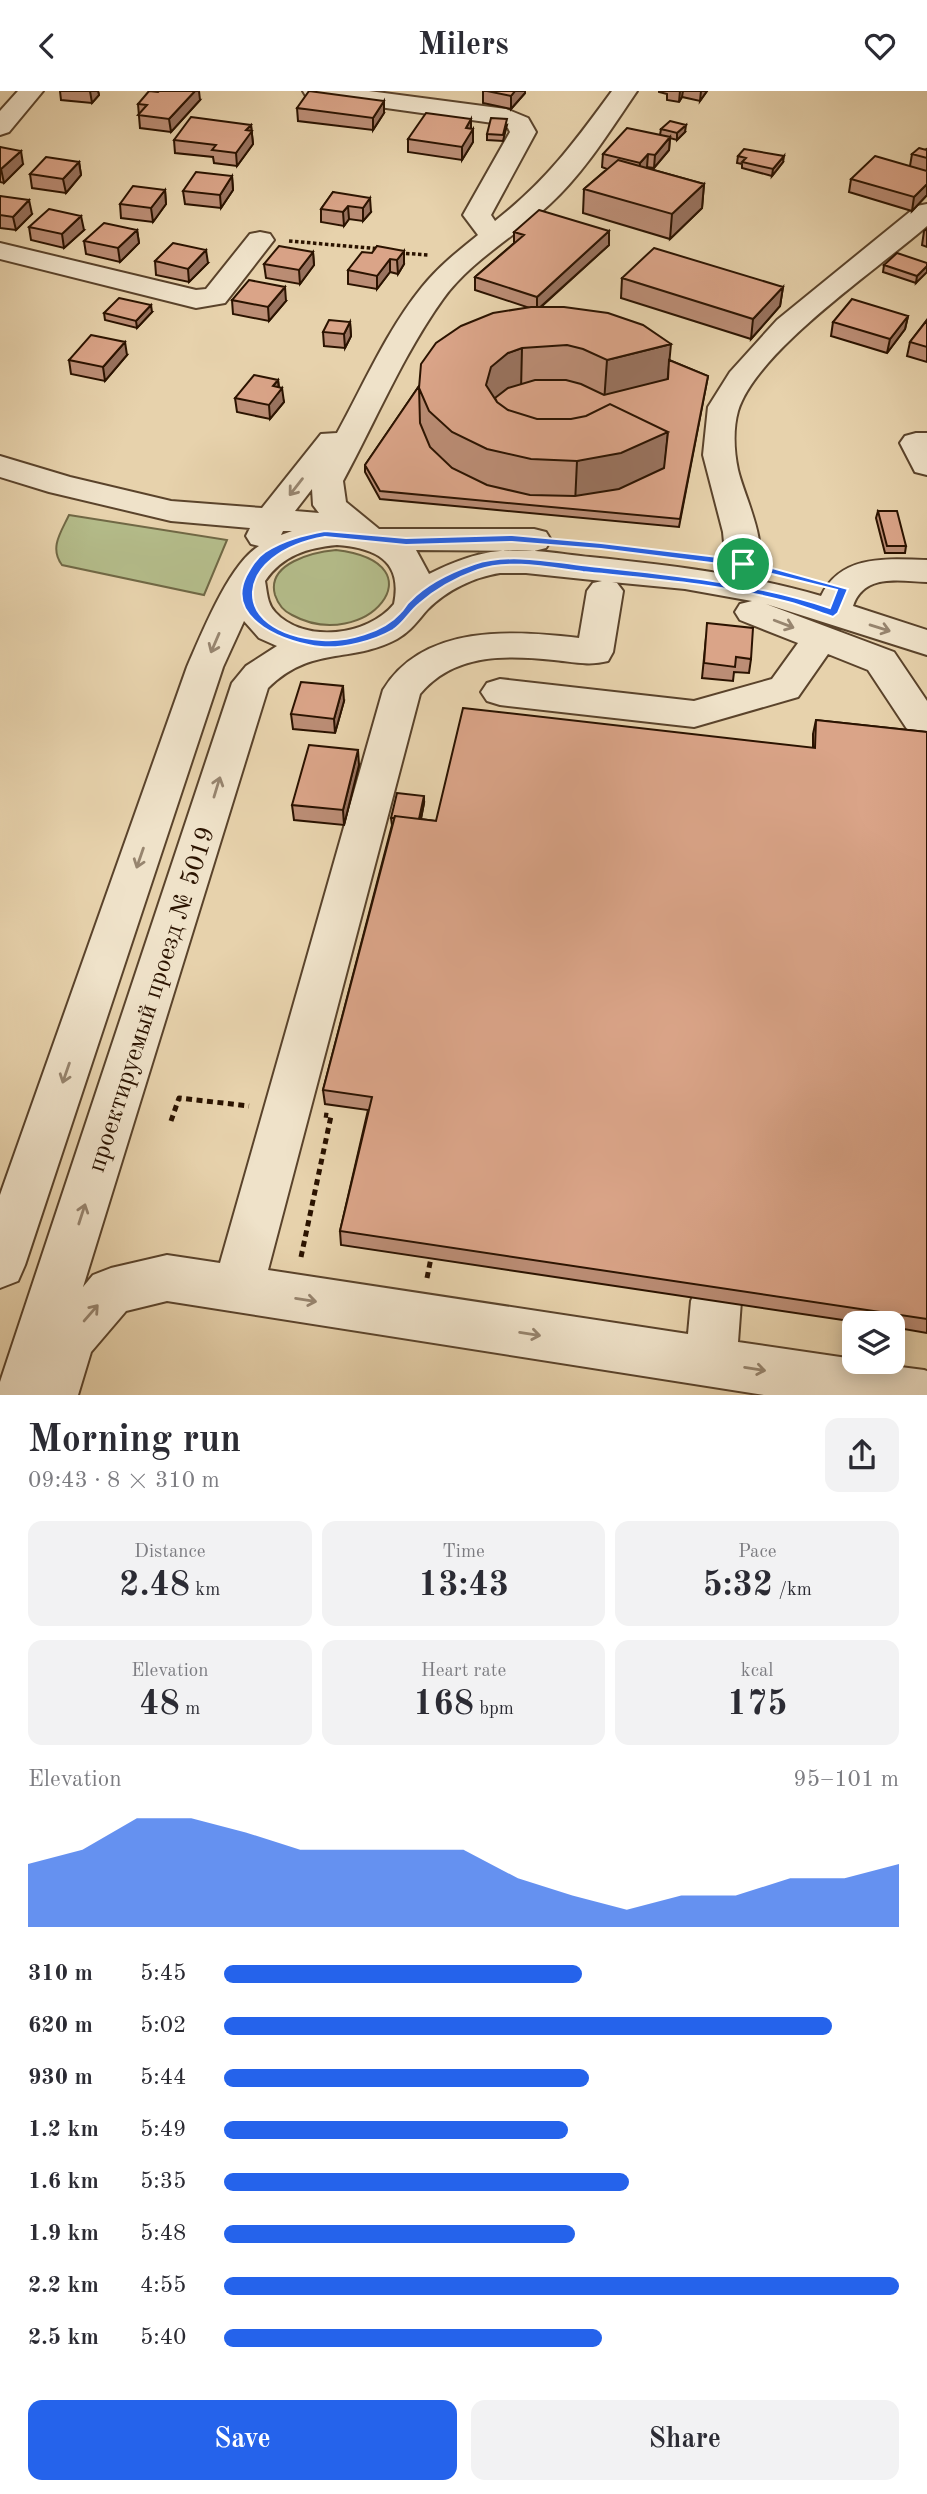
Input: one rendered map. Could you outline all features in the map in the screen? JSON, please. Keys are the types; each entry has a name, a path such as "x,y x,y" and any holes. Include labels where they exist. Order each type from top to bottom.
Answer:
{"street":[{"path":"0,127 31,91"},
{"path":"315,91 350,93 506,117 519,123 523,132 519,145 486,195 477,215 487,229 490,241"},
{"path":"413,603 417,585 412,567 398,552 365,535 330,505 327,481 383,376 432,293 459,264 541,198 566,170 625,91"},
{"path":"743,564 740,525 723,478 719,442 723,409 764,348 838,285 891,245 927,212"},
{"path":"0,251 196,299 215,297 260,240"},
{"path":"383,376 272,518 262,540 248,601 257,617 274,631 297,640 324,644 369,637 404,617 413,603 443,580 479,566 536,563 713,583 790,599 927,643"},
{"path":"927,443 916,443 927,465"},
{"path":"0,466 61,485 171,511 272,518 365,535"},
{"path":"252,575 268,555 304,538 346,534 512,538 743,564 832,613 881,661 927,727"},
{"path":"500,692 694,714 785,688 855,577 870,571 927,571"},
{"name":"проектируемый проезд № 5019","path":"0,1265 205,667 222,628 252,575"},
{"path":"443,580 476,577 699,601 748,611 927,615"},
{"path":"238,1289 402,690 423,667 454,652 487,645 526,645 595,652 606,591"},
{"name":"проектируемый проезд № 5019","path":"22,1395 251,683 265,668 285,655 324,644"},
{"path":"52,1395 69,1339 111,1291 167,1278 924,1395"},
{"path":"711,1362 716,1301"}],"path":[{"path":"260,240 366,247 428,255 490,241"}],"green space":[{"path":"69,515 227,540 204,595 62,565 56,546"},
{"path":"336,550 368,558 385,571 389,587 382,602 366,615 345,624 319,624 286,611 275,595 274,584 278,575 294,561 316,553"}],"building":[{"path":"149,91 195,91 169,119 138,115 147,105 138,104"},
{"path":"309,91 384,101 373,118 297,108"},
{"path":"487,91 515,91 511,96"},
{"path":"426,113 471,119 466,128 473,129 462,147 408,139"},
{"path":"191,117 251,125 246,130 252,131 236,153 212,150 216,145 174,140"},
{"path":"491,118 507,119 503,135 487,134"},
{"path":"670,121 686,125 677,133 661,129"},
{"path":"627,128 670,137 655,155 648,154 640,163 603,154"},
{"path":"0,147 21,151 1,169 0,169"},
{"path":"919,148 927,149 927,158 912,154"},
{"path":"744,149 784,156 773,169 742,162 746,158 738,156"},
{"path":"875,156 927,171 927,184 914,197 851,179"},
{"path":"46,157 79,162 63,179 30,174"},
{"path":"618,160 704,184 672,214 584,189"},
{"path":"196,172 232,176 220,195 183,191"},
{"path":"133,186 165,190 151,208 120,204"},
{"path":"333,192 370,198 363,208 348,206 343,212 321,209"},
{"path":"0,196 29,200 13,217 0,215"},
{"path":"49,209 81,216 62,234 29,227"},
{"path":"539,210 609,231 537,297 475,277 524,235 514,232"},
{"path":"104,223 137,230 118,248 84,241"},
{"path":"173,243 206,250 188,269 155,261"},
{"path":"279,246 313,252 299,270 264,264"},
{"path":"377,246 404,251 397,260 390,259 377,276 348,270 362,252 372,253"},
{"path":"654,248 783,287 753,319 622,278"},
{"path":"897,253 927,263 927,266 917,276 884,265"},
{"path":"249,280 285,287 268,307 232,300"},
{"path":"119,298 151,305 136,321 104,313"},
{"path":"852,299 908,316 890,339 833,322"},
{"path":"531,307 564,307 608,313 643,325 671,344 607,360 567,345 522,348 508,353 491,367 486,385 497,402 508,410 537,419 586,416 610,404 668,432 621,453 577,461 531,459 487,449 452,432 429,411 419,388 421,364 436,343 461,326 493,313"},
{"path":"329,320 350,322 344,334 323,332"},
{"path":"927,320 927,347 910,342"},
{"path":"91,335 125,342 103,367 69,360"},
{"path":"669,360 708,376 680,519 380,491 365,465 419,386 420,423 430,447 452,468 487,485 530,495 575,496 619,489 664,468 668,432 610,404 586,416 537,419 508,410 495,398 508,388 535,380 566,380 604,395 668,379"},
{"path":"254,375 278,380 273,386 282,388 269,405 235,398"},
{"path":"878,511 897,511 906,546 887,546"},
{"path":"707,623 753,628 751,659 736,657 735,667 704,663"},
{"path":"301,682 343,686 334,719 291,714"},
{"path":"463,708 815,748 816,720 927,732 927,1319 905,1316 905,1311 874,1311 340,1231 372,1097 323,1090 395,816 436,821"},
{"path":"309,745 358,750 343,810 292,805"},
{"path":"397,793 424,796 419,819 395,816 391,818"}],"route":[{"path":"325,534 406,541 512,538 743,564 843,589 833,613 790,599 713,583 536,563 497,563 479,566 443,580 413,603 404,617 369,637 324,644 297,640 274,631 257,617 248,601 248,583 256,567 268,555 304,538 325,534"}]}
